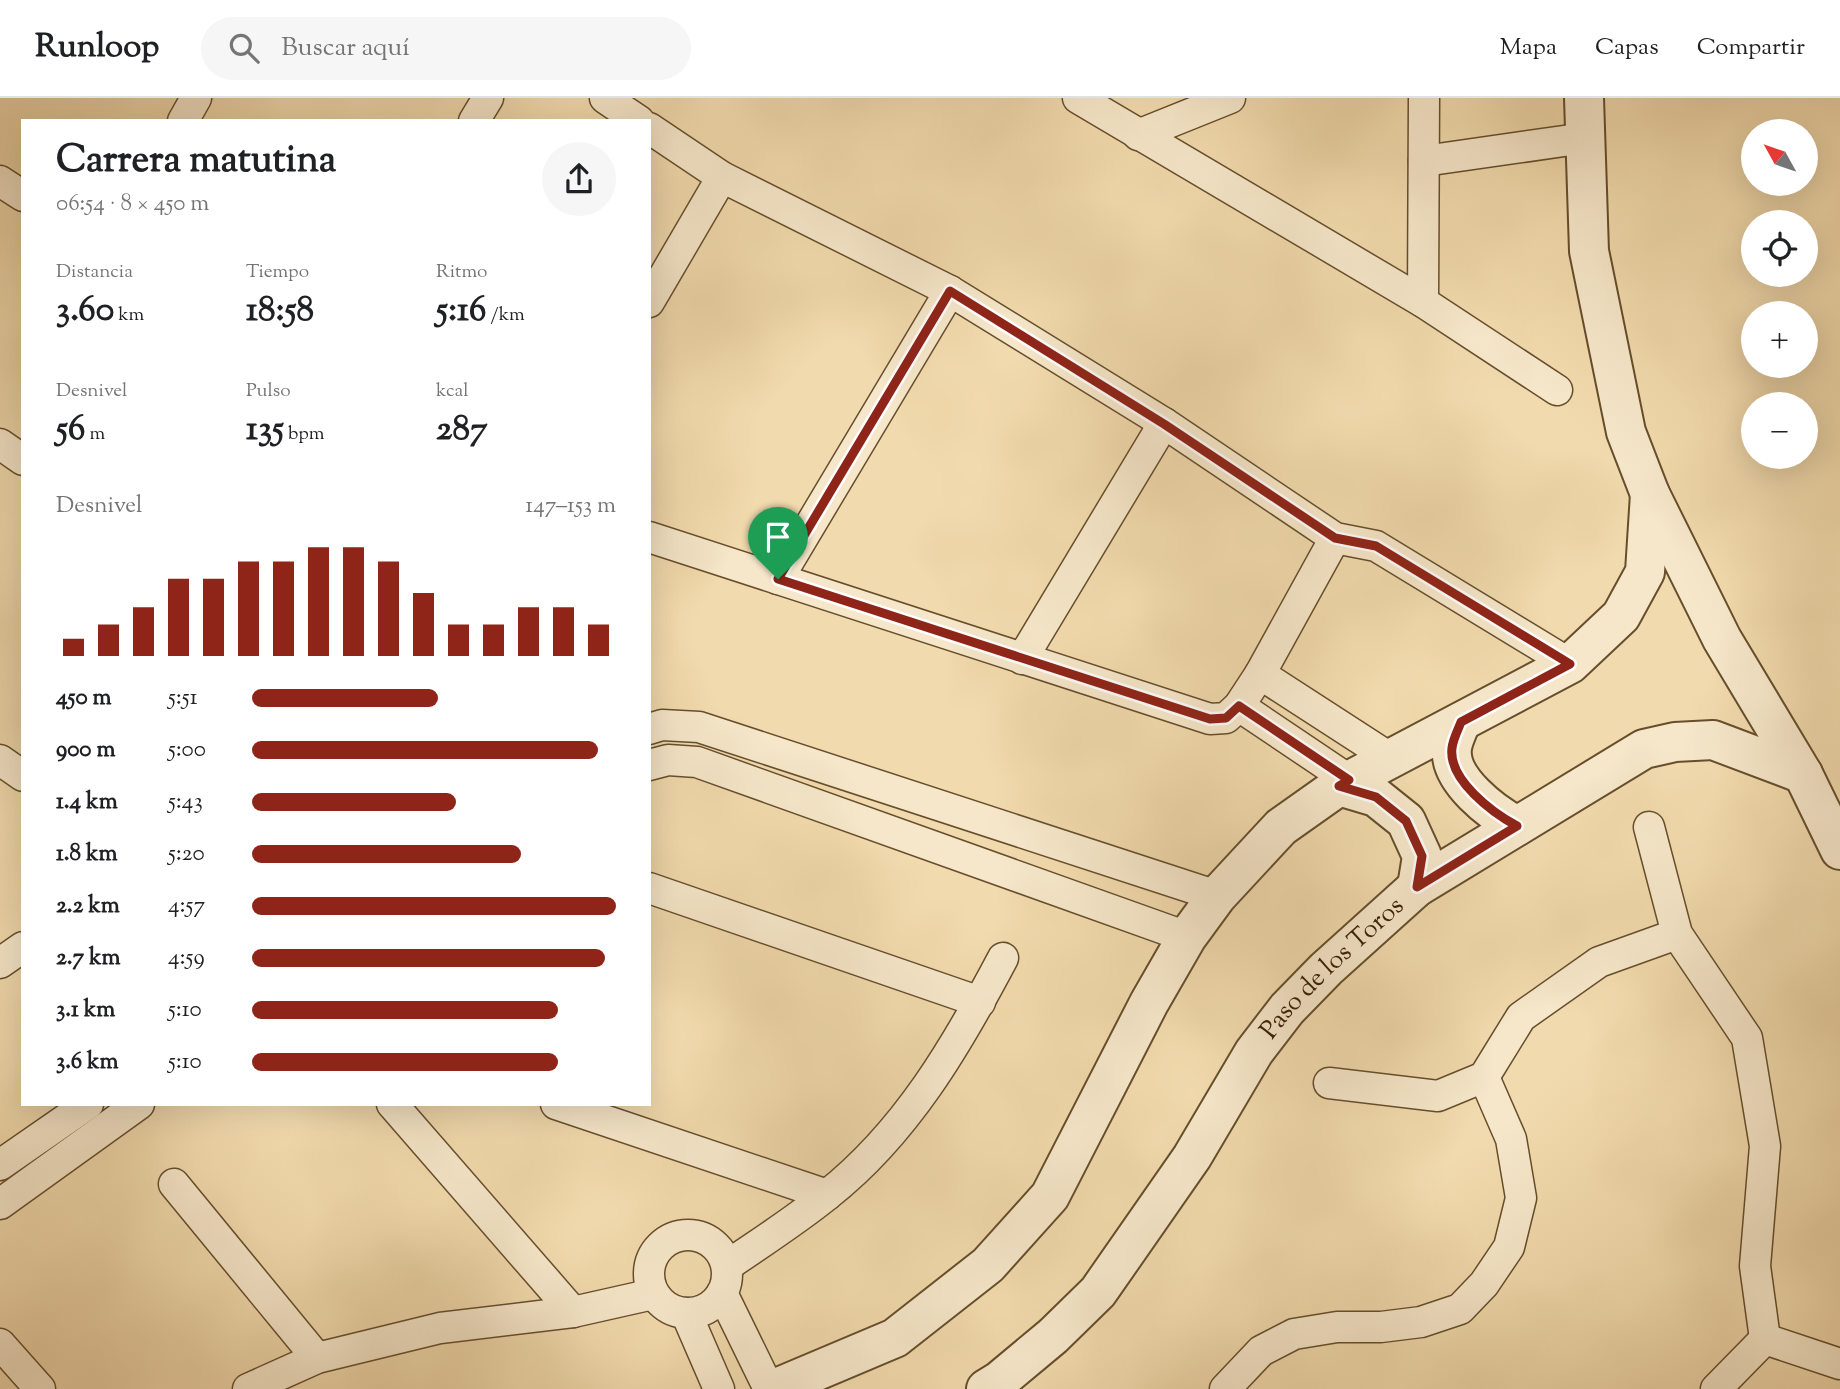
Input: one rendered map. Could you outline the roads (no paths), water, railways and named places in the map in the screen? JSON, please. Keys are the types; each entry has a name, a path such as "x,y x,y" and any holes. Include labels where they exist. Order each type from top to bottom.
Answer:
{"street":[{"path":"184,119 196,98"},
{"path":"475,119 488,98"},
{"path":"605,98 636,119"},
{"path":"1078,98 1423,302 1557,390"},
{"path":"1138,135 1230,98"},
{"path":"1423,302 1424,98"},
{"path":"1584,98 1589,251 1626,432 1650,494 1722,639 1803,774 1840,850"},
{"path":"651,129 722,177 950,291 1164,424 1335,538 1376,546 1570,664"},
{"path":"1424,161 1585,138"},
{"path":"651,299 722,177"},
{"path":"0,181 21,195"},
{"path":"778,579 950,291"},
{"path":"1022,659 1164,424"},
{"path":"0,444 21,459"},
{"path":"1003,958 931,1084 895,1129 827,1195 725,1280 713,1304 701,1311 686,1313 674,1311 663,1304 653,1294 649,1280 653,1254 674,1236 702,1236 714,1243 723,1254 725,1280 772,1389 895,1338 988,1265 1050,1196 1149,1003 1187,937 1217,896 1282,827 1344,783 1570,664 1621,616 1645,572 1650,494"},
{"path":"651,538 1210,719 1226,718 1239,706 1260,674 1335,538"},
{"path":"1260,674 1390,758"},
{"path":"1239,706 1344,783 1376,797 1406,821 1422,856 1417,887"},
{"path":"1461,722 1451,749 1455,769 1466,786 1493,813 1517,826"},
{"path":"651,728 662,724 699,727 1217,896"},
{"name":"Paso de los Toros","path":"986,1389 1053,1336 1098,1292 1192,1157 1254,1052 1279,1020 1326,969 1417,887 1644,749 1675,742 1713,740 1803,774"},
{"path":"0,760 21,775"},
{"path":"651,764 668,760 697,762 1187,937"},
{"path":"1649,827 1677,934 1747,1038 1765,1146 1755,1265 1765,1339"},
{"path":"651,889 980,1002"},
{"path":"1329,1083 1438,1096 1484,1077 1521,1017 1599,962 1677,934"},
{"path":"0,963 21,948"},
{"path":"1225,1389 1261,1351 1294,1334 1337,1327 1421,1322 1460,1309 1484,1284 1509,1247 1521,1198 1511,1139 1484,1077"},
{"path":"0,1165 85,1106"},
{"path":"0,1203 136,1106"},
{"path":"394,1106 573,1312"},
{"path":"562,1106 827,1195"},
{"path":"174,1184 317,1358"},
{"path":"248,1389 317,1358 440,1328 573,1312 653,1294"},
{"path":"686,1313 719,1389"},
{"path":"1765,1339 1840,1364"},
{"path":"1716,1389 1765,1339"},
{"path":"0,1344 28,1385"}]}
